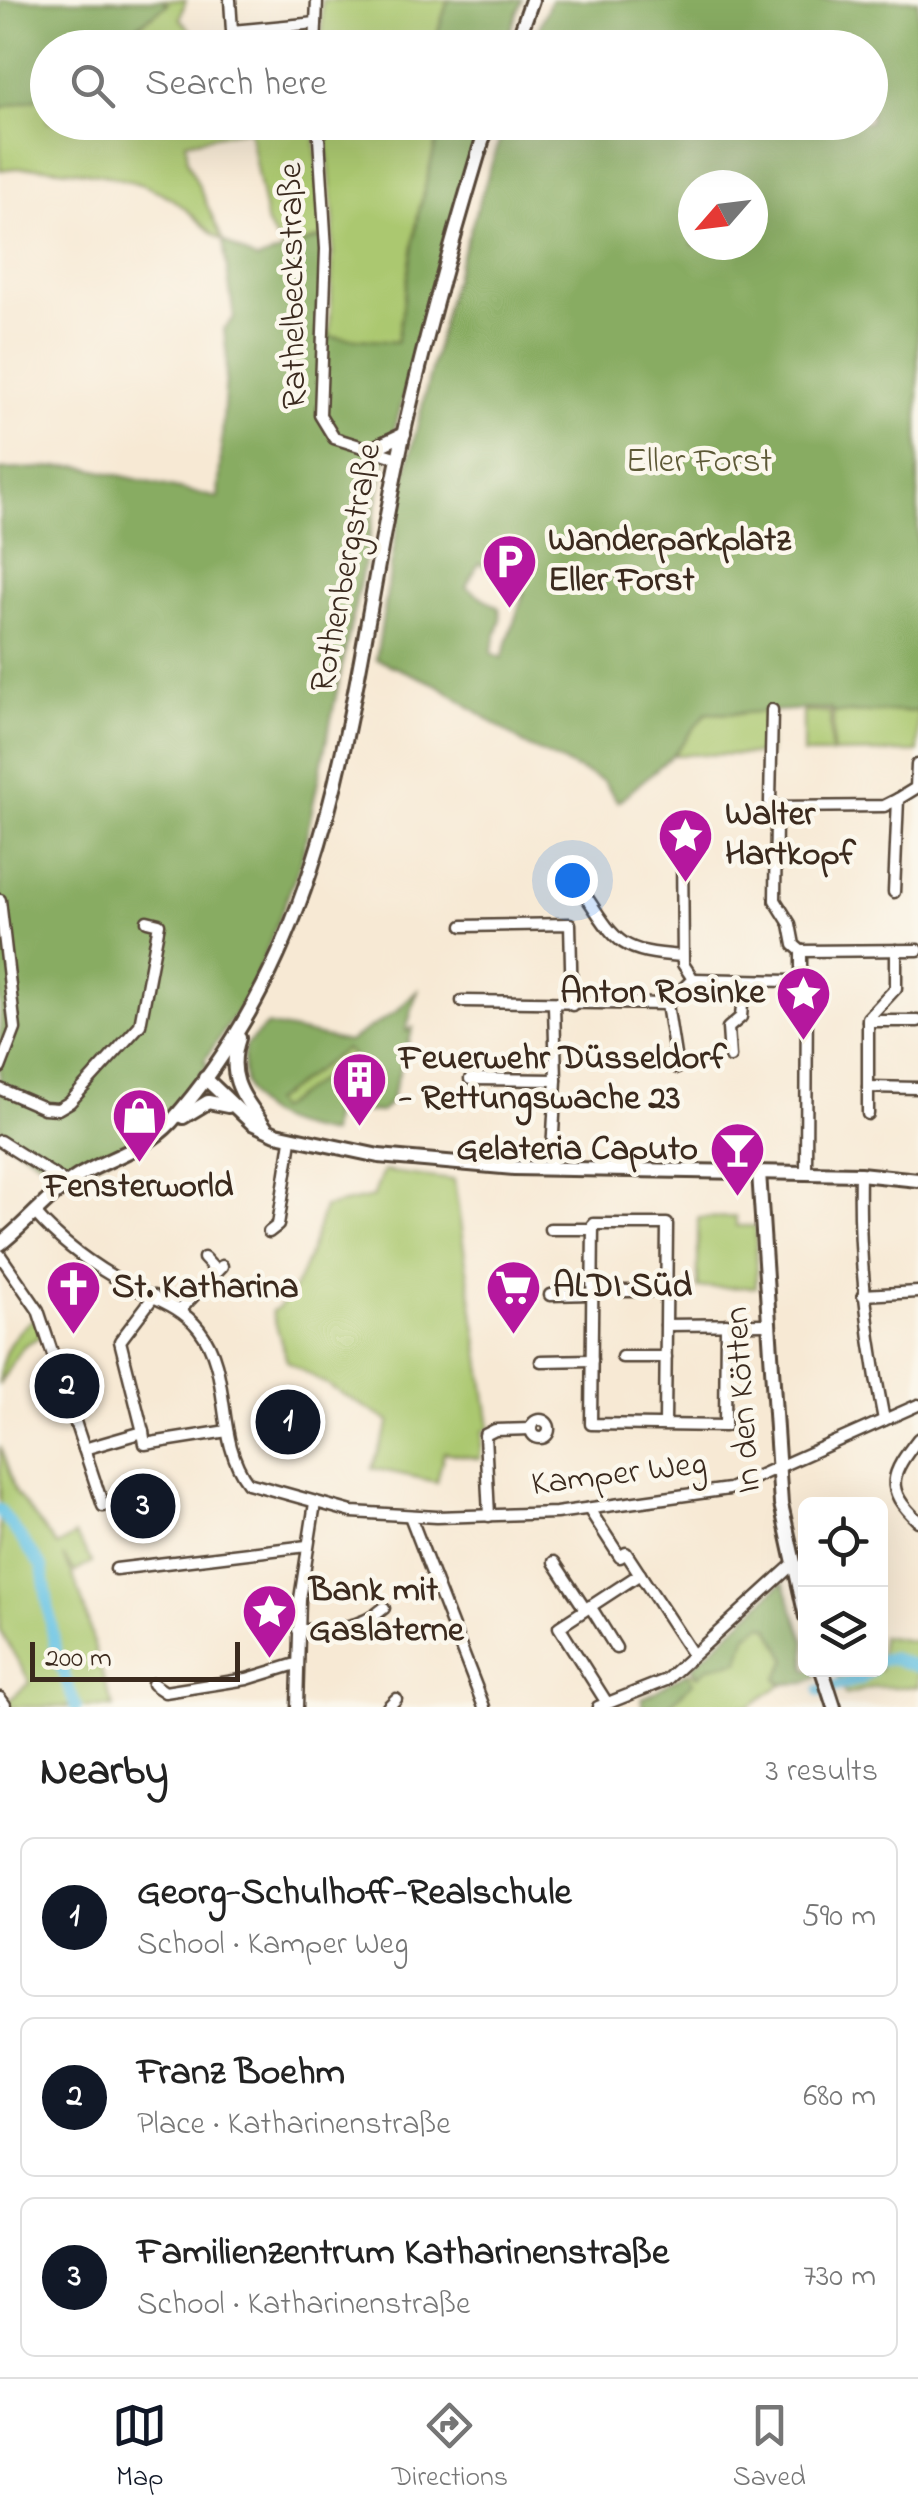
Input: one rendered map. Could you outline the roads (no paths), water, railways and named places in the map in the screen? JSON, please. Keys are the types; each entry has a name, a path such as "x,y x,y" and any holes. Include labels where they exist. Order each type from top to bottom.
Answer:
{"main road":[{"path":"521,30 532,0"},
{"name":"Rothenbergstraße","path":"168,1125 247,1018 296,919 329,814 398,458 483,140"},
{"path":"370,450 404,434"},
{"name":"Rothenbergstraße","path":"247,1018 233,1070 241,1097 267,1129"},
{"path":"205,1078 237,1111"},
{"path":"205,1078 220,1084 267,1129"},
{"path":"0,1244 68,1184 144,1144 208,1102 237,1111 291,1140 412,1160 550,1169 860,1174 918,1180"},
{"name":"In den Kötten","path":"764,1172 766,1324 778,1468 792,1566"},
{"path":"792,1566 802,1587"},
{"path":"792,1566 798,1588"},
{"path":"828,1677 836,1702"}],"street":[{"path":"230,0 232,30"},
{"path":"316,30 317,0"},
{"path":"254,30 316,23"},
{"name":"Rathelbeckstraße","path":"319,140 326,249 320,415 334,438 398,458"},
{"path":"772,710 770,802 774,807 775,900 790,924 794,945 801,951 918,950"},
{"path":"774,807 884,806 916,788 917,765"},
{"path":"894,892 898,799"},
{"path":"676,828 682,846 682,956 693,980"},
{"path":"584,893 621,943 639,954 682,956"},
{"path":"0,900 16,1028 0,1068"},
{"path":"0,1088 50,1110 70,1102 140,1025 159,924 147,921"},
{"path":"463,926 570,924 572,1005"},
{"path":"156,938 161,961"},
{"path":"868,1114 868,1021 896,988 896,950"},
{"path":"801,951 801,977"},
{"path":"462,1002 668,1004 693,980 791,981 801,977"},
{"path":"801,977 807,982 806,1173"},
{"path":"730,1057 728,1028 742,1017 744,981"},
{"path":"550,1169 556,1080 554,1004"},
{"path":"668,1004 677,1068"},
{"path":"868,1021 918,1021"},
{"path":"470,1079 556,1080"},
{"path":"868,1088 918,1088"},
{"path":"269,1232 278,1225 291,1140"},
{"path":"0,1141 68,1184"},
{"path":"860,1174 862,1295 884,1420"},
{"name":"Kamper Weg","path":"36,1214 63,1243 91,1263 180,1310 210,1345 226,1431 240,1470 253,1486 316,1503 410,1516 489,1516 589,1509 728,1489 916,1406"},
{"path":"665,1424 667,1224 593,1224 591,1424 725,1426 726,1324"},
{"path":"550,1229 593,1229"},
{"path":"0,1255 38,1310 103,1506"},
{"path":"180,1310 219,1268 204,1258"},
{"path":"623,1291 667,1291"},
{"path":"862,1295 918,1292"},
{"path":"550,1295 592,1294"},
{"path":"154,1296 120,1341 145,1444 226,1431"},
{"path":"666,1325 766,1324"},
{"path":"622,1357 666,1356"},
{"path":"541,1361 592,1360"},
{"path":"916,1406 918,1421"},
{"name":"Kamper Weg","path":"489,1516 485,1435 494,1430 531,1429"},
{"path":"84,1449 143,1432"},
{"path":"918,1439 897,1466 894,1483 899,1502 918,1521"},
{"path":"297,1707 298,1630 306,1546 316,1503"},
{"path":"589,1509 620,1557 626,1552 693,1655"},
{"path":"410,1516 484,1707"},
{"path":"116,1569 306,1546"},
{"path":"554,1562 616,1648"},
{"path":"640,1574 559,1626 603,1705 666,1680 792,1566"},
{"path":"298,1630 345,1627 373,1618 384,1608"},
{"path":"152,1684 165,1692 247,1679 296,1664"}],"waterway":[{"path":"0,1510 42,1567 56,1654 76,1707"},
{"path":"888,1659 918,1667"},
{"path":"820,1691 863,1677"}],"place":[{"name":"Wanderparkplatz Eller Forst","path":"509,610"},
{"name":"Walter Hartkopf","path":"686,884"},
{"name":"Anton Rosinke","path":"804,1042"},
{"name":"Feuerwehr Düsseldorf - Rettungswache 23","path":"360,1128"},
{"name":"Fensterworld","path":"139,1165"},
{"name":"Gelateria Caputo","path":"737,1199"},
{"name":"ALDI Süd","path":"514,1336"},
{"name":"St. Katharina","path":"73,1337"},
{"name":"Franz Boehm","path":"67,1386"},
{"name":"Georg-Schulhoff-Realschule","path":"288,1422"},
{"name":"Familienzentrum Katharinenstraße","path":"143,1506"},
{"name":"Bank mit Gaslaterne","path":"270,1660"}],"park label":[{"name":"Eller Forst","path":"699,462"}]}
